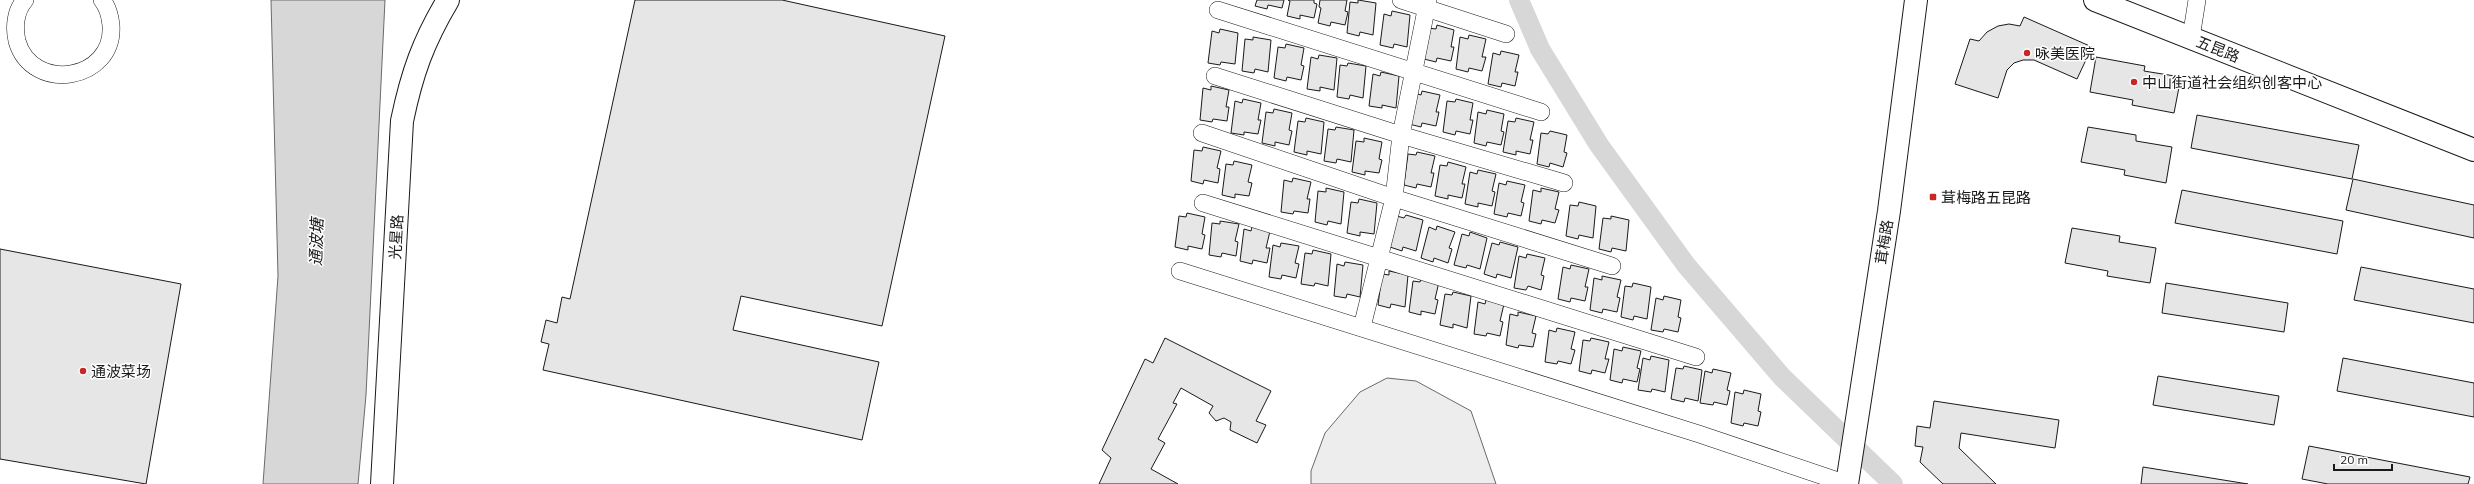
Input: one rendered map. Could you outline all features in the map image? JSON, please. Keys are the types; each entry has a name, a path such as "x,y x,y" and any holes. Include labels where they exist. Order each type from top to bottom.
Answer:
{"street":[{"path":"25,0 16,17 15,33 19,48 28,61 41,71 56,76 72,76 87,70 99,60 108,47 111,32 110,16 102,0"},
{"name":"光星路","path":"382,484 402,121 413,72 428,33 448,0"},
{"path":"1401,0 1427,4 1506,34"},
{"name":"茸梅路","path":"1847,484 1889,211 1916,0"},
{"name":"五昆路","path":"2095,0 2474,150"},
{"path":"2191,38 2197,0"},
{"path":"1362,327 1394,198 1401,135 1427,4"},
{"path":"1218,10 1541,112"},
{"path":"1215,76 1401,135 1564,183"},
{"path":"1202,132 1394,198 1612,266"},
{"path":"1203,204 1696,357"},
{"path":"1180,271 1362,327 1847,484"}],"shaded area":[{"path":"1387,378 1416,381 1471,411 1496,484 1311,484 1311,471 1325,433 1360,392"}],"water":[{"name":"通波塘","path":"271,0 385,0 366,395 358,484 263,484 278,276"}],"building":[{"path":"635,0 782,0 945,36 882,326 741,296 733,330 879,362 862,440 543,370 549,344 541,342 546,320 557,323 562,297 570,299"},
{"path":"1257,0 1284,0 1282,8 1268,5 1267,9 1255,6"},
{"path":"1288,0 1314,0 1314,3 1317,4 1314,18 1300,15 1300,19 1287,16 1290,1"},
{"path":"1320,0 1347,0 1345,11 1348,12 1345,25 1331,22 1330,26 1318,23 1321,8 1319,7"},
{"path":"1358,0 1376,3 1373,35 1360,32 1359,36 1347,33 1350,2 1358,3"},
{"path":"1392,11 1410,15 1407,47 1394,44 1393,48 1380,45 1384,14 1391,16"},
{"name":"咏美医院","path":"2024,17 2092,47 2077,79 2034,60 2023,60 2014,63 2007,70 1998,98 1955,84 1970,39 1979,41 1987,32 1998,26 2009,24 2020,26"},
{"path":"1437,25 1454,30 1451,47 1454,47 1451,61 1437,58 1436,62 1424,59 1428,28 1436,29"},
{"path":"1220,29 1238,33 1235,64 1221,62 1220,65 1208,63 1212,31 1219,33"},
{"path":"1469,35 1486,39 1482,57 1486,57 1482,71 1469,68 1468,72 1456,69 1460,37 1468,39"},
{"path":"1253,37 1271,40 1268,72 1255,69 1254,73 1242,71 1245,39 1253,40"},
{"path":"1286,44 1304,48 1301,65 1304,66 1301,80 1287,77 1286,81 1274,78 1278,47 1285,48"},
{"path":"1501,51 1519,55 1515,72 1518,72 1515,86 1502,83 1501,87 1488,84 1493,53 1500,55"},
{"path":"1319,55 1337,58 1334,90 1320,87 1320,91 1307,89 1311,57 1318,59"},
{"path":"2096,57 2145,66 2144,71 2181,77 2174,113 2132,105 2133,100 2090,92"},
{"path":"1348,63 1366,66 1363,98 1350,95 1349,99 1337,97 1340,65 1347,66"},
{"path":"1381,72 1399,76 1396,108 1382,105 1382,108 1369,106 1373,74 1380,76"},
{"path":"1211,86 1229,90 1226,107 1229,107 1227,121 1213,119 1212,122 1200,120 1203,88 1211,90"},
{"path":"1422,91 1440,95 1436,112 1439,112 1436,126 1422,123 1421,127 1409,124 1414,93 1421,95"},
{"path":"1243,99 1261,103 1258,120 1261,120 1258,134 1244,132 1244,135 1231,133 1235,101 1242,103"},
{"path":"1456,99 1473,103 1470,120 1473,120 1470,134 1456,131 1455,135 1443,132 1447,101 1455,102"},
{"path":"1274,109 1292,113 1289,130 1292,131 1289,145 1275,142 1275,146 1262,143 1266,112 1273,113"},
{"path":"1487,110 1504,114 1501,131 1504,132 1501,145 1487,142 1486,146 1474,143 1478,112 1486,114"},
{"path":"2197,115 2359,145 2352,179 2191,148"},
{"path":"1306,118 1324,122 1321,154 1307,151 1307,155 1294,152 1298,121 1305,122"},
{"path":"1516,118 1534,122 1530,140 1533,140 1530,154 1516,151 1516,155 1503,152 1508,121 1515,122"},
{"path":"1336,127 1354,130 1351,162 1337,159 1336,163 1324,161 1328,129 1335,130"},
{"path":"2088,127 2136,135 2136,141 2172,147 2166,183 2124,175 2125,170 2081,162"},
{"path":"1550,131 1567,135 1564,152 1567,153 1563,167 1550,163 1549,167 1537,164 1541,133 1548,134"},
{"path":"1364,138 1382,142 1379,159 1382,160 1379,173 1365,171 1365,175 1352,172 1356,141 1364,142"},
{"path":"1203,147 1221,151 1217,168 1220,169 1218,183 1204,180 1203,184 1191,181 1194,150 1202,151"},
{"path":"1417,152 1435,156 1431,173 1434,173 1431,187 1417,184 1416,188 1404,185 1408,154 1416,155"},
{"path":"1234,161 1252,165 1248,182 1252,183 1249,196 1235,194 1235,198 1222,195 1226,164 1233,165"},
{"path":"1448,162 1466,167 1462,184 1465,184 1462,198 1448,195 1448,199 1435,196 1440,165 1447,166"},
{"path":"1478,170 1496,174 1492,191 1495,192 1492,206 1478,203 1478,207 1465,204 1470,172 1477,174"},
{"path":"1293,178 1311,182 1307,199 1310,199 1308,213 1294,211 1293,214 1281,212 1284,180 1292,182"},
{"path":"2353,179 2474,205 2474,238 2346,210"},
{"path":"1507,181 1525,185 1521,202 1524,203 1521,216 1508,213 1507,217 1494,214 1499,183 1506,185"},
{"path":"1326,188 1344,192 1341,224 1328,221 1327,225 1315,222 1318,191 1326,192"},
{"path":"1541,188 1559,192 1555,209 1559,210 1555,223 1542,220 1541,224 1529,221 1533,190 1541,192"},
{"path":"2182,190 2343,221 2337,254 2175,223"},
{"path":"1359,199 1377,203 1374,234 1360,232 1360,236 1347,233 1351,202 1358,203"},
{"path":"1579,202 1596,206 1593,238 1579,235 1578,239 1566,236 1570,205 1578,206"},
{"path":"1187,213 1205,217 1202,234 1205,235 1202,249 1188,246 1188,250 1175,247 1179,216 1186,217"},
{"path":"1406,215 1423,220 1416,251 1403,247 1402,251 1390,247 1397,216 1404,218"},
{"path":"1611,216 1629,220 1626,251 1612,248 1611,252 1599,249 1603,218 1611,219"},
{"path":"1220,221 1239,224 1235,241 1238,242 1236,256 1222,253 1221,257 1209,255 1212,223 1220,224"},
{"path":"1437,226 1455,232 1449,248 1452,249 1448,263 1434,258 1433,262 1421,258 1429,227 1436,230"},
{"path":"1252,227 1270,231 1266,248 1270,248 1267,263 1253,260 1252,264 1240,261 1244,229 1251,231"},
{"path":"2072,228 2120,236 2119,242 2156,248 2150,283 2107,276 2108,271 2065,263"},
{"path":"1470,232 1487,238 1480,269 1467,265 1466,268 1454,265 1462,234 1469,236"},
{"path":"1500,242 1518,247 1511,278 1497,274 1496,278 1484,274 1492,243 1499,245"},
{"path":"1281,243 1299,246 1295,263 1299,264 1296,278 1282,275 1281,279 1269,277 1273,245 1280,247"},
{"name":"通波菜场","path":"0,249 181,284 146,484 0,459"},
{"path":"1313,250 1331,254 1328,286 1315,283 1314,286 1301,284 1305,253 1312,254"},
{"path":"1527,254 1545,258 1541,275 1544,276 1541,290 1528,286 1526,290 1514,288 1519,256 1526,258"},
{"path":"1345,262 1363,265 1360,297 1347,294 1346,298 1334,296 1337,264 1344,266"},
{"path":"1571,265 1589,269 1585,287 1588,287 1585,301 1571,298 1570,302 1558,299 1563,267 1570,269"},
{"path":"2361,267 2474,289 2474,323 2354,300"},
{"path":"1389,271 1408,275 1405,307 1391,304 1390,308 1378,305 1382,274 1389,275"},
{"path":"1602,276 1621,280 1617,297 1620,298 1617,312 1603,309 1602,313 1590,310 1594,278 1602,280"},
{"path":"1421,278 1439,282 1435,299 1438,300 1435,314 1421,311 1421,315 1409,312 1413,281 1420,282"},
{"path":"1633,283 1651,287 1647,319 1634,316 1633,320 1621,317 1625,286 1632,287"},
{"path":"2166,283 2288,303 2284,332 2162,313"},
{"path":"1453,292 1471,296 1467,328 1453,324 1453,328 1440,325 1445,294 1452,295"},
{"path":"1664,296 1681,300 1678,317 1681,318 1678,332 1664,329 1663,332 1651,330 1656,298 1663,300"},
{"path":"1486,300 1504,304 1500,321 1503,322 1500,336 1487,333 1486,336 1474,334 1478,302 1485,304"},
{"path":"1518,312 1536,316 1532,333 1536,334 1533,347 1519,345 1518,348 1506,345 1510,314 1518,316"},
{"path":"1557,328 1575,332 1571,349 1575,350 1571,364 1558,361 1557,364 1545,362 1549,330 1556,332"},
{"path":"1165,338 1271,391 1256,421 1266,425 1257,443 1230,430 1231,422 1224,418 1216,421 1209,413 1213,406 1181,388 1173,403 1177,404 1158,439 1165,443 1151,469 1178,484 1099,484 1111,458 1102,450 1145,359 1153,363"},
{"path":"1591,338 1609,342 1605,359 1609,359 1605,373 1592,370 1591,374 1579,371 1583,340 1590,341"},
{"path":"1623,347 1641,351 1637,368 1640,369 1637,382 1623,379 1622,383 1610,380 1614,349 1622,351"},
{"path":"1651,356 1669,360 1665,392 1652,389 1651,392 1638,390 1643,358 1650,360"},
{"path":"2343,358 2474,383 2474,417 2337,391"},
{"path":"1684,366 1702,370 1698,401 1685,398 1684,402 1671,399 1676,368 1683,369"},
{"path":"1713,369 1731,373 1727,390 1730,391 1727,405 1714,402 1713,405 1700,403 1705,371 1712,373"},
{"path":"2158,376 2279,396 2274,425 2153,405"},
{"path":"1744,390 1761,394 1758,411 1761,412 1758,426 1744,423 1743,426 1731,423 1735,392 1743,394"},
{"path":"1934,401 2059,420 2055,448 1961,433 1959,448 1996,484 1943,484 1920,462 1923,447 1915,446 1917,426 1930,428"},
{"path":"2309,446 2470,477 2468,484 2328,484 2302,479"},
{"path":"2143,467 2248,484 2141,484"}],"waterway":[{"path":"1519,0 1540,49 1599,145 1686,265 1782,377 1893,484"}],"place":[{"name":"咏美医院","path":"2027,53"},
{"name":"中山街道社会组织创客中心","path":"2134,82"},
{"name":"茸梅路五昆路","path":"1933,197"},
{"name":"通波菜场","path":"83,371"}]}
